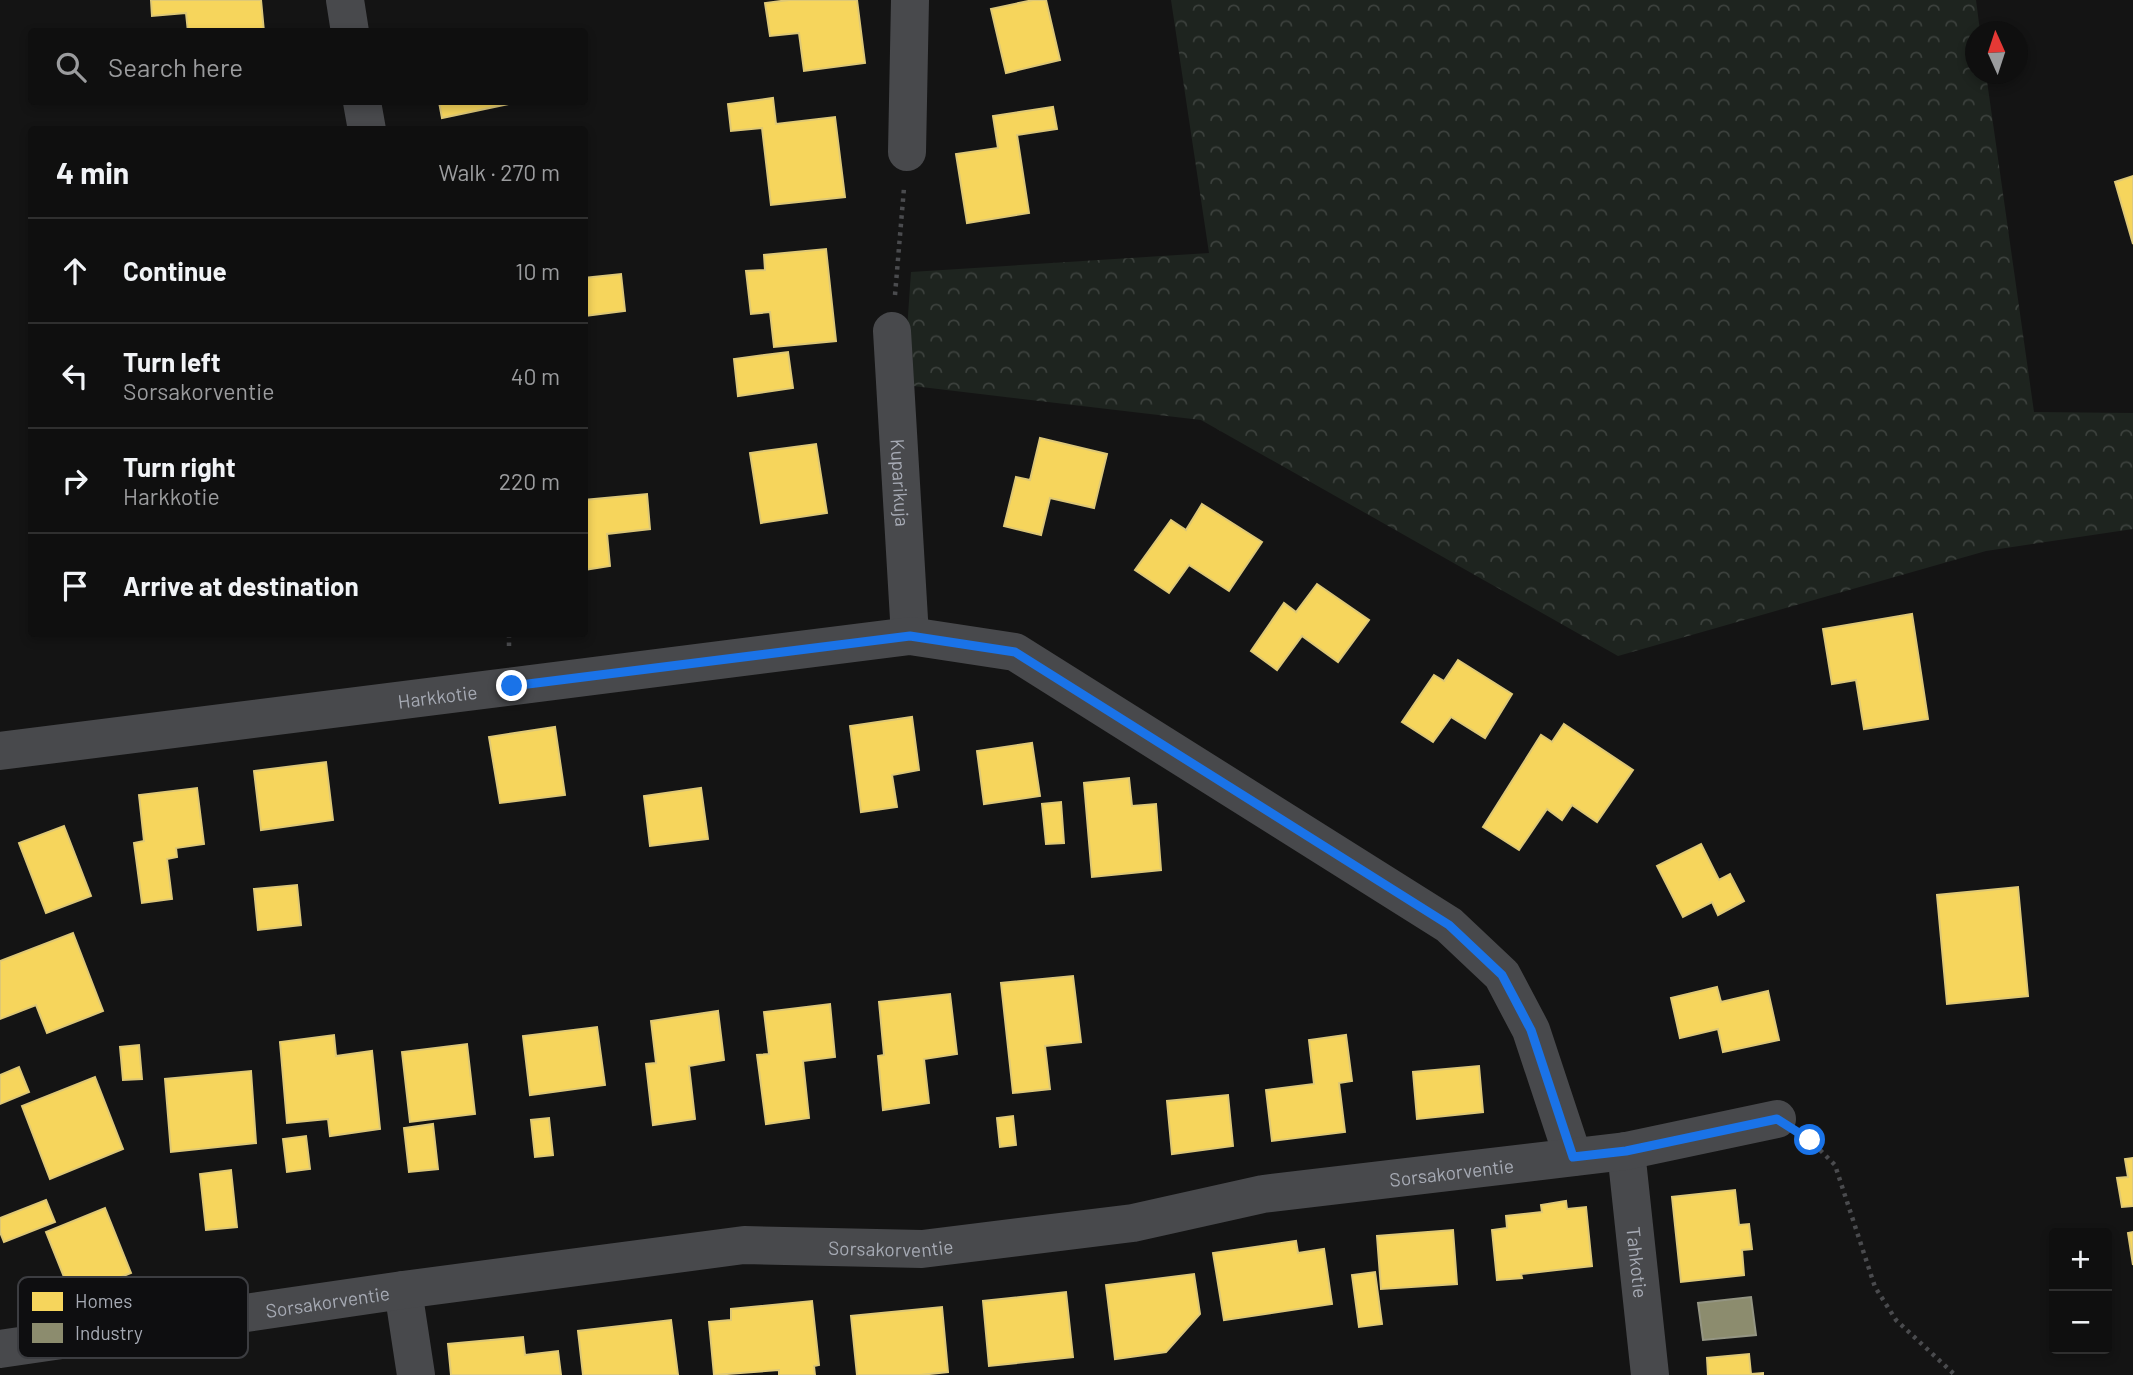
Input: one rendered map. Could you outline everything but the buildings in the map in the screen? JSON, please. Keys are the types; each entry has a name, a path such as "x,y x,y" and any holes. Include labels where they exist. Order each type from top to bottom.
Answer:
{"street":[{"path":"345,0 349,28"},
{"path":"907,152 910,0"},
{"path":"363,105 366,126"},
{"name":"Kuparikuja","path":"892,331 910,636"},
{"name":"Harkkotie","path":"0,751 910,636 1015,652 1449,925 1502,975 1508,986 1531,1030 1573,1157"},
{"name":"Sorsakorventie","path":"248,1313 744,1245 922,1249 1133,1223 1263,1194 1626,1151 1777,1119"},
{"name":"Tahkotie","path":"1626,1151 1650,1375"},
{"path":"403,1290 416,1375"},
{"name":"Sorsakorventie","path":"0,1349 18,1346"}],"path":[{"path":"892,331 907,152"},
{"path":"1777,1119 1810,1140 1835,1165 1875,1287 1896,1320 1955,1375"}],"green space":[{"path":"1171,0 1976,0 1979,21 1965,21 1965,84 1987,84 2034,412 2133,413 2133,529 1986,551 1618,656 1201,420 913,386 907,330 911,272 1209,253"}],"route":[{"path":"512,686 910,636 1015,652 1449,925 1502,975 1531,1030 1573,1157 1626,1151 1777,1119 1810,1140"}]}
